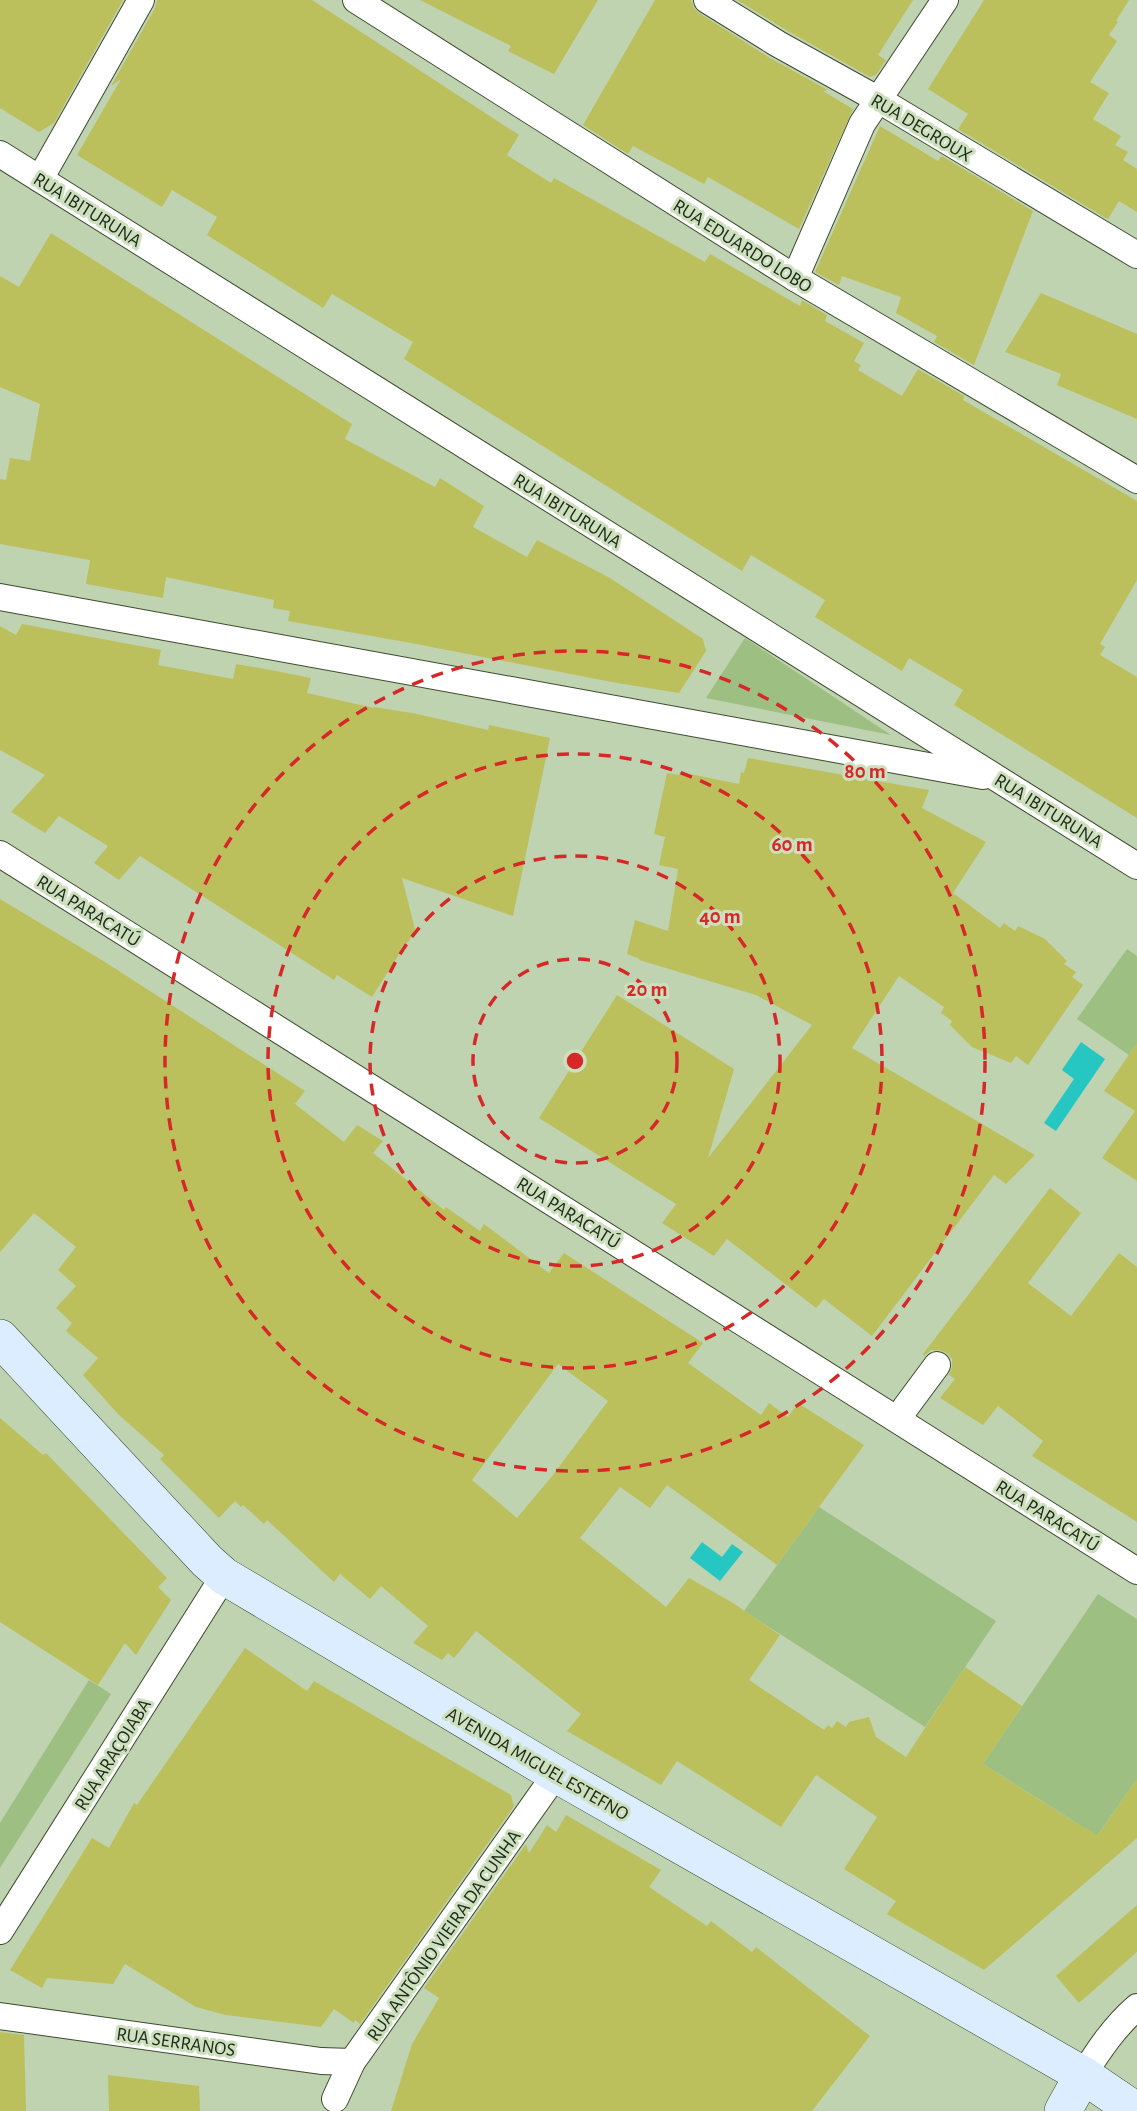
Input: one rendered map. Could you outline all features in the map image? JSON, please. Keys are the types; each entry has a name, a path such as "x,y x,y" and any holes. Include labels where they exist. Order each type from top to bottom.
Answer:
{"street":[{"path":"40,179 141,0"},
{"name":"RUA EDUARDO LOBO","path":"356,0 795,278 1137,480"},
{"name":"RUA DEGROUX","path":"707,0 1137,255"},
{"path":"795,278 855,138 945,0"},
{"name":"RUA IBITURUNA","path":"0,154 1137,866"},
{"path":"0,597 1002,780"},
{"name":"RUA PARACATÚ","path":"0,854 1137,1571"},
{"name":"AVENIDA MIGUEL ESTEFNO","path":"0,1338 224,1576 556,1774 1083,2075 1136,2111"},
{"path":"897,1419 937,1365"},
{"name":"RUA ARAÇOIABA","path":"0,1931 224,1576"},
{"name":"RUA ANTÔNIO VIEIRA DA CUNHA","path":"335,2105 352,2063 556,1774"},
{"path":"1063,2111 1114,2028 1137,2007"},
{"name":"RUA SERRANOS","path":"0,2016 321,2062 352,2063"},
{"path":"321,2062 335,2105"}],"green space":[{"path":"745,638 891,735 706,698"},
{"path":"1127,949 1137,956 1137,1043 1129,1055 1077,1019"},
{"path":"819,1507 996,1621 925,1727 744,1611"},
{"path":"1098,1594 1137,1619 1137,1779 1097,1836 983,1764"},
{"path":"89,1680 111,1694 0,1868 0,1823"}],"water":[{"path":"1081,1042 1105,1059 1056,1131 1044,1123 1074,1079 1062,1070"},
{"path":"702,1542 722,1557 732,1544 743,1552 720,1581 690,1558"}],"building":[{"path":"0,0 123,0 54,123 39,132 0,108"},
{"path":"157,0 312,0 519,135 507,155 551,183 554,178 705,262 710,254 800,306 802,300 827,315 825,321 864,343 854,361 861,365 858,370 902,396 918,369 964,396 963,400 1137,501 1137,580 1100,644 1105,647 1100,655 1137,677 1137,818 954,705 963,690 909,658 902,671 815,617 825,600 751,555 742,571 404,359 413,342 332,294 323,308 207,235 217,217 172,190 162,207 77,155 121,79 111,86"},
{"path":"420,0 598,0 554,74 508,51 511,46"},
{"path":"655,0 691,0 699,13 770,58 828,90 823,91 853,109 799,229 708,177 704,184 633,146 628,154 583,125"},
{"path":"737,0 913,0 878,55 886,60 876,75 870,77"},
{"path":"984,0 1129,0 1109,35 1117,41 1090,82 1109,93 1093,119 1121,136 1115,145 1128,152 1123,160 1137,169 1137,212 1119,201 1108,219 1104,217 958,129 968,114 928,89"},
{"path":"880,126 938,161 942,156 1033,211 974,365 934,342 937,336 896,313 901,297 842,276 839,285 815,272"},
{"path":"51,233 352,424 345,439 435,487 440,478 484,506 473,527 527,557 537,540 610,578 703,639 706,651 679,693 288,621 290,611 273,608 274,600 166,577 163,598 86,584 90,560 0,544 0,479 6,480 10,458 30,461 40,404 0,387 0,276 19,287"},
{"path":"1041,293 1137,334 1137,419 1057,385 1061,374 1005,352"},
{"path":"22,624 161,650 158,665 233,679 236,664 271,670 311,678 307,693 488,730 489,725 550,738 513,916 402,878 415,929 372,997 337,975 334,980 140,856 119,880 94,863 108,846 59,816 45,833 11,812 45,775 0,750 0,626 16,635"},
{"path":"748,758 929,790 922,808 986,842 953,893 1000,928 1004,923 1015,931 1018,926 1045,939 1067,961 1064,964 1076,972 1072,977 1083,985 1028,1065 1016,1056 1011,1063 972,1047 950,1025 952,1021 941,1013 944,1007 899,976 852,1048 1035,1155 1006,1184 994,1175 872,1336 824,1299 816,1308 727,1239 714,1256 662,1223 676,1204 539,1118 617,995 734,1069 708,1158 812,1025 756,995 627,954 635,920 668,931 678,869 659,865 665,837 654,834 667,773 679,775 680,772 739,784"},
{"path":"0,899 105,962 305,1091 295,1104 344,1142 357,1125 383,1141 373,1153 444,1210 446,1207 480,1231 484,1224 549,1273 564,1253 703,1343 688,1363 761,1415 769,1403 788,1417 798,1403 864,1445 777,1565 667,1485 650,1508 620,1487 580,1538 666,1607 689,1578 733,1603 780,1635 749,1680 824,1730 828,1725 832,1728 837,1721 846,1727 849,1722 869,1717 876,1737 906,1757 965,1667 1022,1706 983,1764 1098,1835 1137,1779 1137,1838 984,1970 887,1914 896,1901 844,1869 877,1817 816,1775 781,1827 677,1761 661,1785 567,1731 581,1714 476,1631 454,1658 448,1653 442,1660 413,1643 428,1626 381,1586 370,1599 340,1574 334,1582 267,1520 264,1524 235,1501 219,1518 160,1459 164,1455 118,1414 83,1375 98,1358 66,1331 72,1323 56,1308 76,1286 58,1270 76,1247 34,1213 0,1252","holes":["558,1364 608,1401 517,1518 472,1480"]},
{"path":"1137,1043 1137,1181 1102,1158 1135,1111 1104,1091"},
{"path":"1050,1188 1081,1213 1028,1283 1071,1316 1119,1253 1137,1267 1137,1522 1032,1456 1043,1441 998,1406 983,1425 940,1398 955,1379 949,1375 952,1359 939,1350 931,1350 924,1356 923,1354"},
{"path":"0,1418 43,1455 46,1453 167,1578 158,1587 171,1600 136,1655 125,1643 98,1685 0,1622"},
{"path":"245,1648 307,1691 314,1681 511,1795 514,1806 360,2024 355,2020 354,2023 334,2009 321,2027 226,2015 196,2007 125,1964 113,1984 47,1978 42,1988 10,1970 92,1838 109,1848 134,1803 137,1805"},
{"path":"566,1815 661,1870 649,1887 707,1926 711,1921 752,1952 756,1947 870,2036 812,2111 391,2111 412,2044 439,1998 424,1988 526,1844 529,1853 547,1825 556,1832"},
{"path":"1137,1905 1137,1952 1079,2003 1056,1976"},
{"path":"0,2032 24,2035 26,2111 0,2111"},
{"path":"108,2075 199,2086 200,2111 109,2111"}]}
